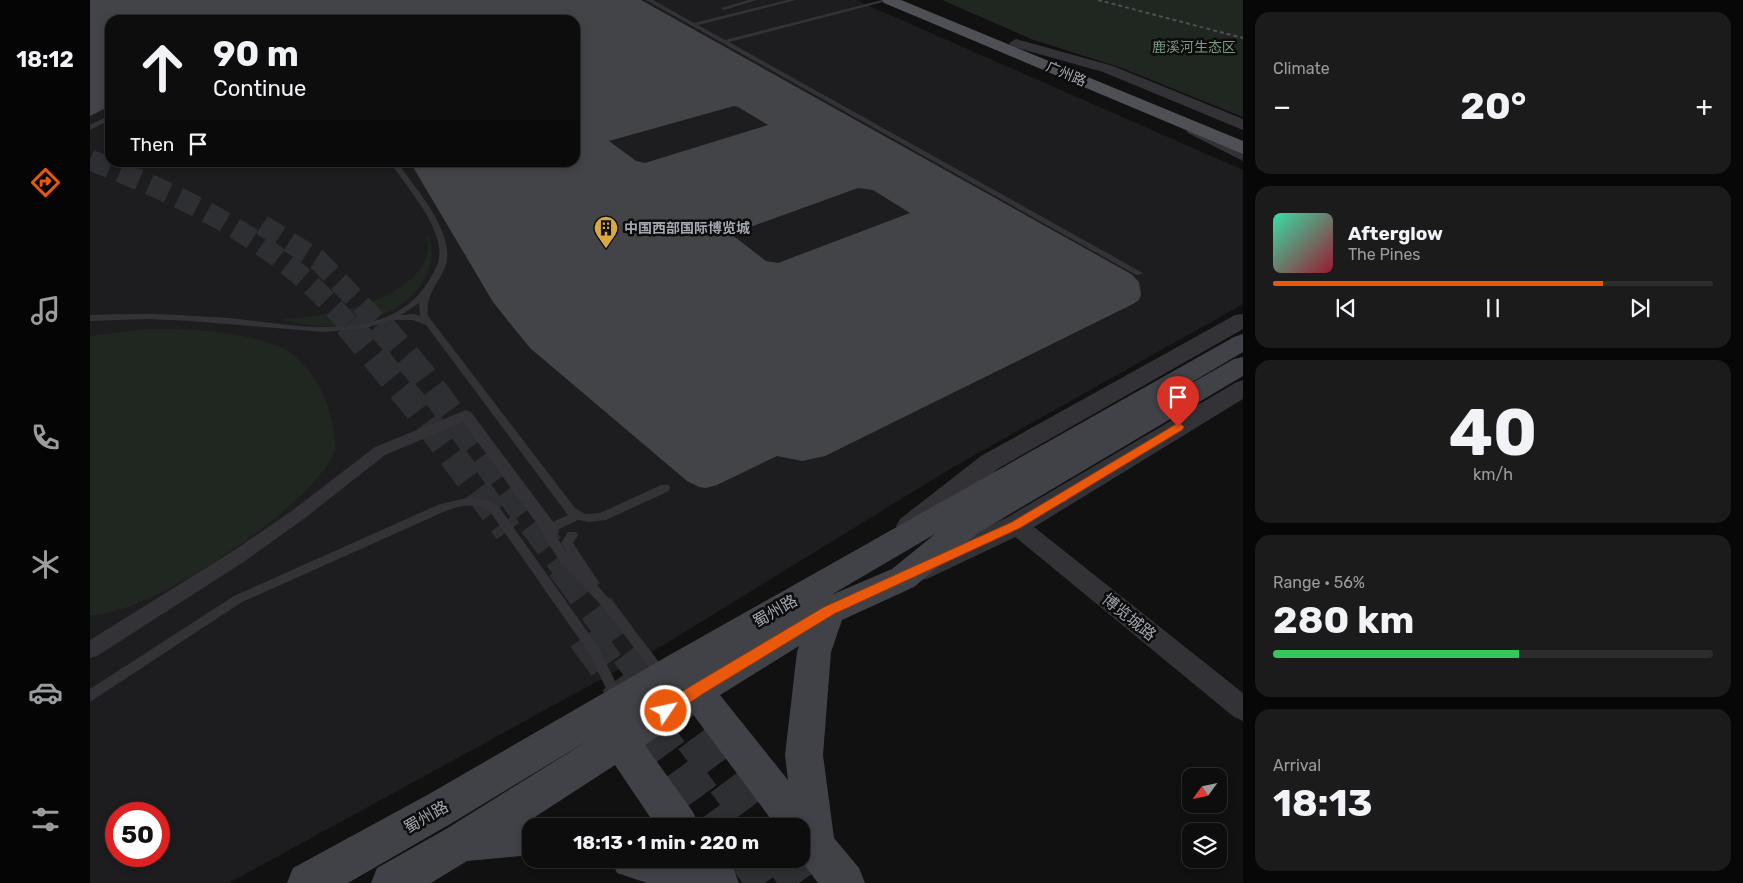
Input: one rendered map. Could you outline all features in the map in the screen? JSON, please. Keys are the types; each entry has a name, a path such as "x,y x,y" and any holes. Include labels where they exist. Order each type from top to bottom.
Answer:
{"main road":[{"name":"广州路","path":"888,0 1243,148"},
{"name":"广州路","path":"918,0 1243,138"},
{"name":"蜀州路","path":"308,883 443,807 614,719 872,556 1243,342"},
{"name":"蜀州路","path":"679,679 829,610 904,578 967,525 1243,365"},
{"path":"805,818 804,755 814,652 829,610"},
{"path":"679,679 793,818"},
{"name":"蜀州路","path":"392,883 460,843 614,719"},
{"path":"614,719 674,818"},
{"path":"460,843 522,836"},
{"path":"810,839 844,883"},
{"path":"660,868 691,883"},
{"path":"707,868 718,883"}],"street":[{"path":"1016,43 1108,70 1243,125"},
{"path":"1176,120 1243,156"},
{"path":"872,556 990,462 1243,320"},
{"path":"904,578 1016,525 1243,388"},
{"path":"90,650 300,514 380,451 466,415 550,531"},
{"name":"博览城路","path":"1016,525 1243,709"}],"lane":[{"path":"649,0 1139,273"},
{"path":"724,8 754,0"},
{"path":"693,25 793,0"},
{"path":"724,42 888,0"},
{"path":"90,128 105,120"},
{"path":"396,167 428,213 444,245 442,265 422,304 422,311 428,323 571,510 577,515 592,519 602,517 665,488"},
{"path":"383,321 407,310 425,295"},
{"path":"90,318 120,316 202,319 318,331 354,328 406,316 428,323"},
{"path":"90,696 238,599 444,507 470,501 486,503 496,510 593,649 614,719"},
{"path":"577,515 550,531 549,536 551,540 566,561 679,679"},
{"path":"572,536 567,542 600,595"}],"shaded area":[{"path":"90,0 856,0 1243,170 1243,304 950,469 662,646 229,883 90,883"}],"green space":[{"name":"鹿溪河生态区","path":"942,0 1243,0 1243,117 1122,68 1031,39"},
{"path":"427,232 432,250 427,273 415,292 390,312 358,323 342,325 310,325 280,319 342,311 387,295 406,283 420,269 428,252"},
{"path":"147,329 235,334 286,349 306,368 320,387 328,406 335,440 335,450 322,472 297,499 227,554 150,598 116,611 90,615 90,336"}],"building":[{"name":"中国西部国际博览城","path":"90,0 641,0 1131,274 1139,282 1141,294 1139,300 1133,304 825,456 802,461 777,456 717,485 706,488 699,487 687,481 530,348 493,302 413,167 580,167 580,15 105,15 105,108 90,116","holes":["734,106 768,125 645,163 636,161 609,141","858,188 873,190 910,213 778,263 766,261 731,234"]}],"tunnel":[{"path":"90,160 105,166"},
{"path":"107,167 198,207 262,246 321,295 349,325"},
{"path":"262,225 318,260 380,325"},
{"path":"348,324 418,409 508,531"},
{"path":"379,324 422,375 565,567"},
{"path":"564,565 752,818"},
{"path":"585,636 718,818"},
{"path":"754,868 765,883"},
{"path":"788,868 799,883"}],"railway":[{"path":"1098,0 1243,38"}],"place":[{"name":"中国西部国际博览城","path":"606,249"}],"route":[{"path":"666,711 829,610 1016,525 1178,427"}]}
